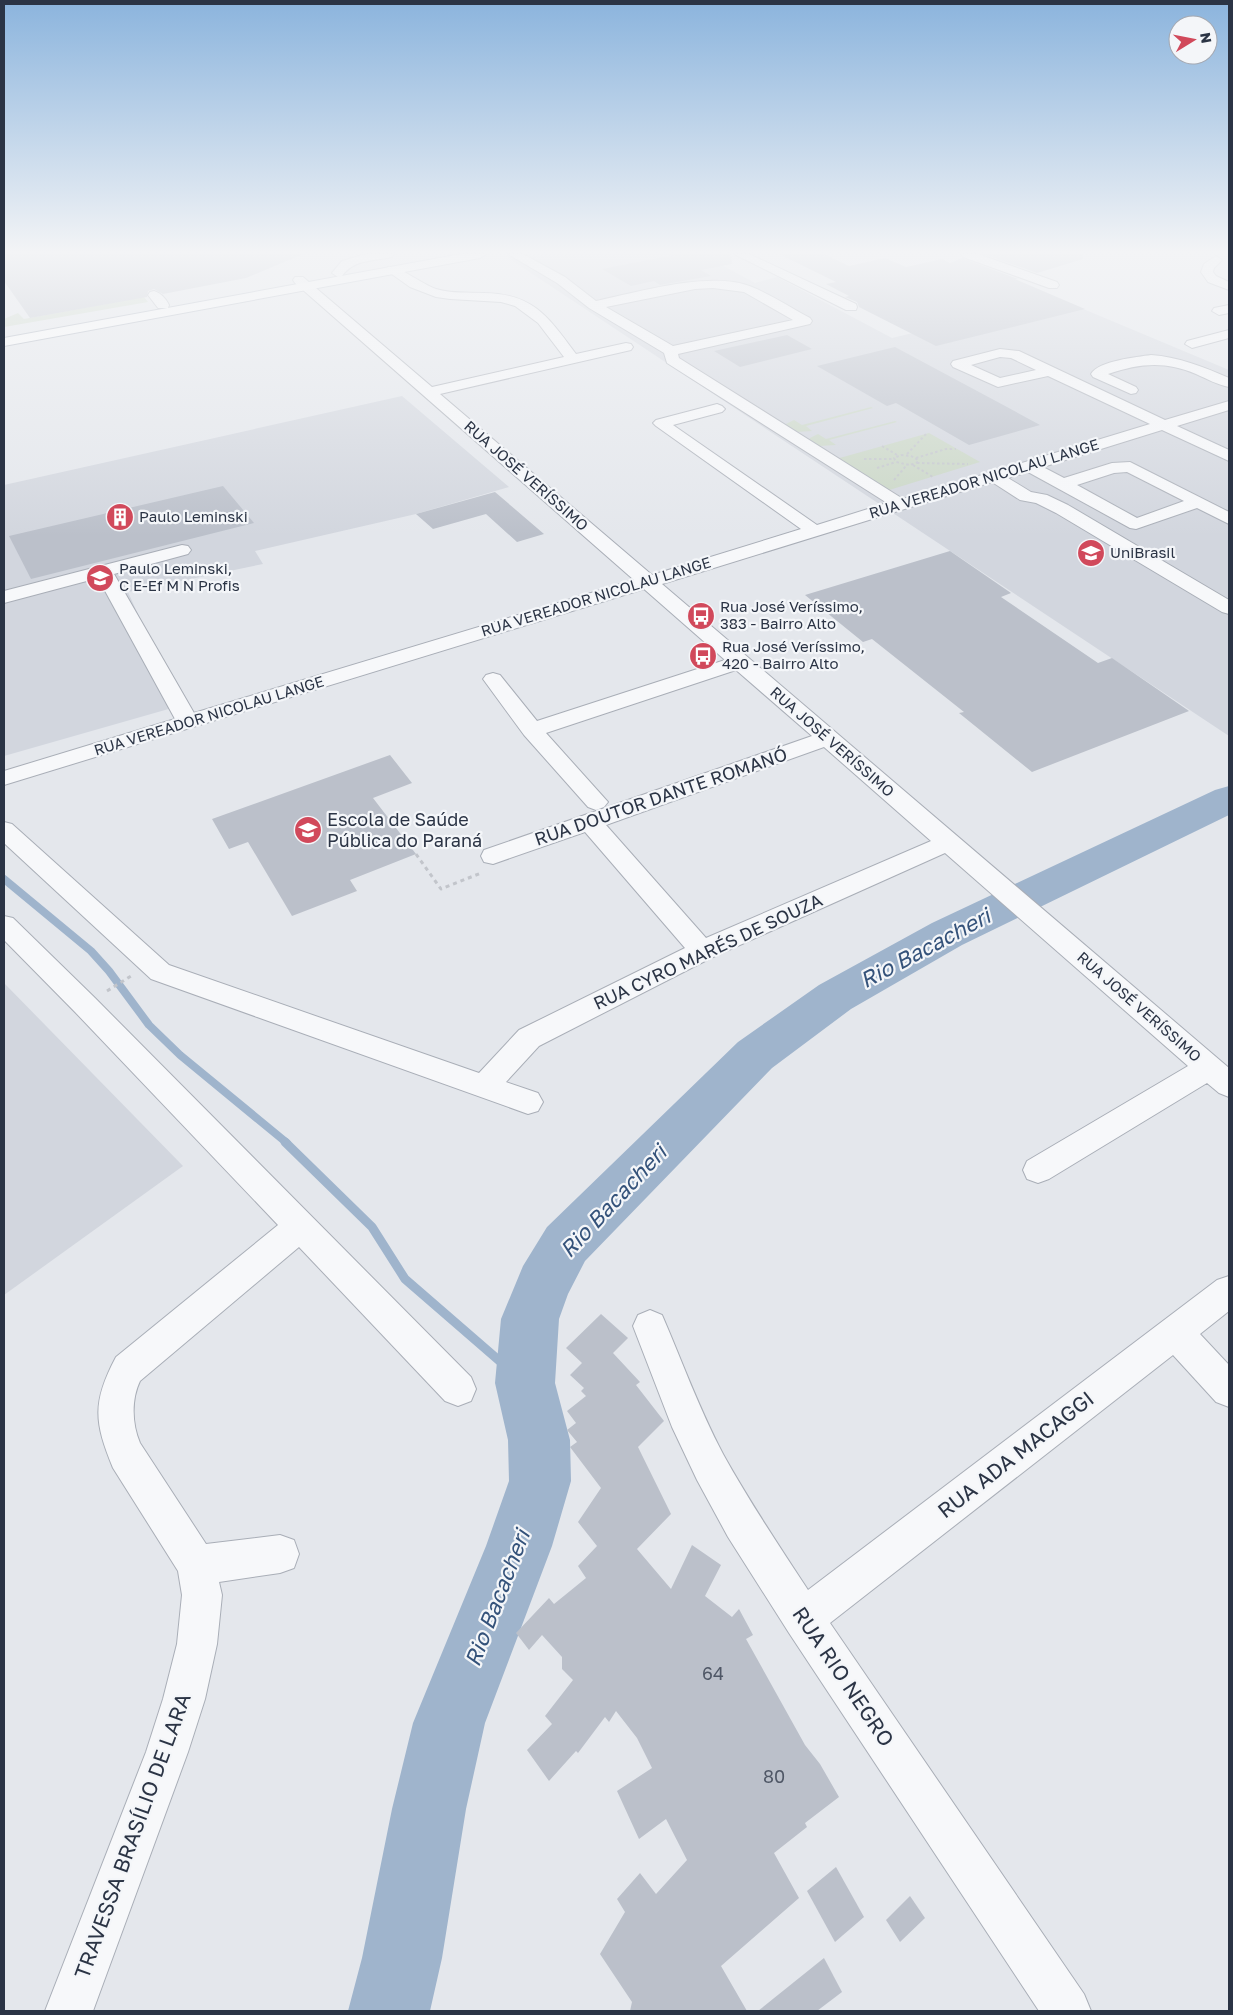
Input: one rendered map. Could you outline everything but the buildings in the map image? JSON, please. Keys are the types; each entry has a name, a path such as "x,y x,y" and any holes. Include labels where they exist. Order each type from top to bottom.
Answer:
{"street":[{"name":"RUA JOSÉ VERÍSSIMO","path":"378,348 1219,1076"},
{"path":"564,348 572,359"},
{"path":"429,392 621,348"},
{"path":"666,348 671,351 684,348"},
{"path":"671,351 672,360 896,506"},
{"path":"1049,371 998,383 958,364 1007,353 1014,354 1229,456"},
{"path":"1146,397 1098,374 1099,372 1150,358 1185,364 1229,383"},
{"name":"RUA VEREADOR NICOLAU LANGE","path":"4,778 1229,405"},
{"path":"1168,407 1211,428"},
{"path":"717,409 661,423 815,530"},
{"path":"1028,465 1136,524 1198,502"},
{"path":"1062,484 1112,468 1130,467 1229,519"},
{"path":"993,476 1026,496 1041,499 1062,509 1229,608"},
{"path":"4,597 182,550"},
{"path":"103,571 188,722"},
{"path":"532,730 740,662"},
{"path":"493,679 702,952"},
{"name":"RUA DOUTOR DANTE ROMANÓ","path":"488,864 593,812 828,738"},
{"path":"4,830 160,972 528,1102"},
{"name":"RUA CYRO MARÉS DE SOUZA","path":"485,1086 530,1038 702,952 948,842"},
{"path":"4,925 458,1389"},
{"path":"1038,1170 1219,1076"},
{"name":"TRAVESSA BRASÍLIO DE LARA","path":"69,2011 168,1752 184,1699 197,1644 202,1595 197,1565 126,1455 117,1431 116,1407 120,1385 128,1369 300,1226"},
{"name":"RUA ADA MACAGGI","path":"803,1619 1229,1291"},
{"name":"RUA RIO NEGRO","path":"650,1326 685,1414 710,1467 742,1523 803,1619 1067,2011"},
{"path":"1175,1333 1229,1390"},
{"path":"197,1565 280,1554"}],"path":[{"path":"906,455 927,433"},
{"path":"882,446 898,455 916,458 946,449 956,449"},
{"path":"898,455 894,458 896,462 905,465 917,463 975,464"},
{"path":"916,458 917,463"},
{"path":"912,465 933,476"},
{"path":"416,854 440,889 488,864"},
{"path":"84,1005 151,964"}],"shaded area":[{"name":"UniBrasil","path":"644,348 1177,348 1229,370 1229,736"},
{"name":"Paulo Leminski, C E-Ef M N Profis","path":"402,396 509,487 416,514 255,551 263,564 128,592 179,706 4,756 4,485"},
{"path":"4,983 183,1166 4,1295"}],"green space":[{"path":"873,408 806,426 812,431 795,432 786,427 786,424 794,420 802,425"},
{"path":"897,422 829,440 836,445 819,446 809,441 810,438 818,434 826,439"},
{"path":"929,433 980,462 886,491 836,459"}],"waterway":[{"name":"Rio Bacacheri","path":"389,2011 402,1958 429,1809 449,1723 519,1546 540,1481 539,1440 525,1383 530,1319 543,1284 566,1244 755,1055 835,997 947,934 1229,799"},
{"path":"4,879 91,951 109,971 149,1025 180,1055 287,1143"},
{"path":"285,1142 372,1227 405,1279 525,1383"}],"place":[{"name":"Paulo Leminski","path":"120,517"},
{"name":"UniBrasil","path":"1091,553"},
{"name":"Paulo Leminski, C E-Ef M N Profis","path":"100,578"},
{"name":"Rua José Veríssimo, 383 - Bairro Alto","path":"701,616"},
{"name":"Rua José Veríssimo, 420 - Bairro Alto","path":"703,656"},
{"name":"Escola de Saúde Pública do Paraná","path":"308,830"}]}
